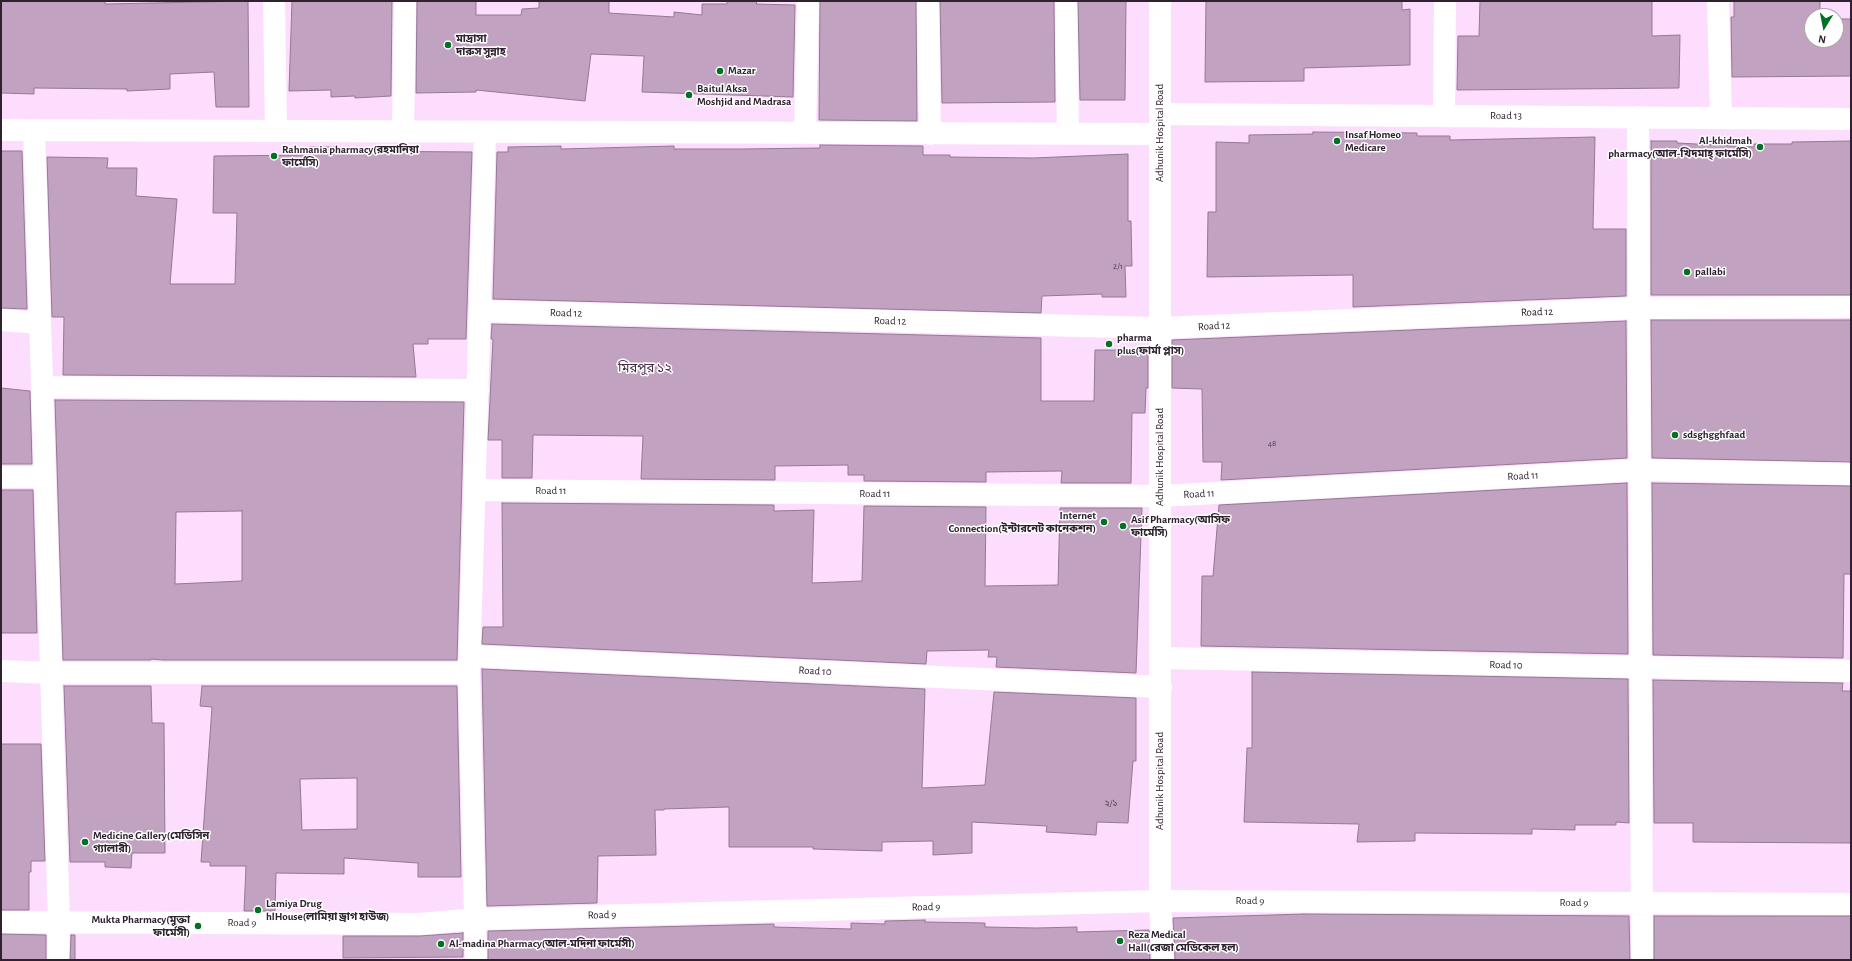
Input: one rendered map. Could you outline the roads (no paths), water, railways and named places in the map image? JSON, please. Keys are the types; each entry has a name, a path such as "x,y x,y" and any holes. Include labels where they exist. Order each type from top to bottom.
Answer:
{"street":[{"path":"274,1 276,131"},
{"path":"403,131 405,1"},
{"path":"805,133 808,1"},
{"path":"928,1 930,134"},
{"path":"1066,1 1068,134"},
{"name":"Adhunik Hospital Road","path":"1160,1 1160,901 1162,960"},
{"path":"1444,1 1444,116"},
{"path":"1718,1 1721,118"},
{"name":"Road 13","path":"1,130 1068,134 1160,124 1444,116 1851,120"},
{"path":"1638,118 1642,960"},
{"path":"34,130 59,923 58,960"},
{"path":"476,960 469,664 486,132"},
{"name":"Road 12","path":"480,311 1160,328 1639,308 1851,307"},
{"path":"1,320 40,323"},
{"path":"42,387 478,390"},
{"name":"Road 11","path":"475,490 1160,496 1639,470 1851,474"},
{"path":"1,477 45,477"},
{"name":"Road 10","path":"1161,658 1851,671"},
{"name":"Road 10","path":"1,671 51,673 469,664 1160,687"},
{"name":"Road 9","path":"1,922 420,924 476,919 1160,901 1851,904"}],"place":[{"name":"মাদ্রাসা দারুস সুন্নাহ","path":"448,45"},
{"name":"Mazar","path":"720,71"},
{"name":"Baitul Aksa Moshjid and Madrasa","path":"689,95"},
{"name":"Insaf Homeo Medicare","path":"1337,141"},
{"name":"Al-khidmah pharmacy(আল-খিদমাহ্ ফার্মেসি)","path":"1760,147"},
{"name":"Rahmania pharmacy(রহমানিয়া ফার্মেসি)","path":"274,156"},
{"name":"pallabi","path":"1687,272"},
{"name":"pharma plus(ফার্মা প্লাস)","path":"1109,344"},
{"name":"sdsghgghfaad","path":"1675,435"},
{"name":"Internet Connection(ইন্টারনেট কানেকশন)","path":"1104,522"},
{"name":"Asif Pharmacy(আসিফ ফার্মেসি)","path":"1123,526"},
{"name":"Medicine Gallery(মেডিসিন গ্যালারী)","path":"85,842"},
{"name":"Lamiya Drug hlHouse(লামিয়া ড্রাগ হাউজ)","path":"258,910"},
{"name":"Mukta Pharmacy(মুক্তা ফার্মেসী)","path":"198,926"},
{"name":"Reza Medical Hall(রেজা মেডিকেল হল)","path":"1120,941"},
{"name":"Al-madina Pharmacy(আল-মদিনা ফার্মেসী)","path":"441,944"}],"district":[{"name":"মিরপুর ১২","path":"645,368"}]}
